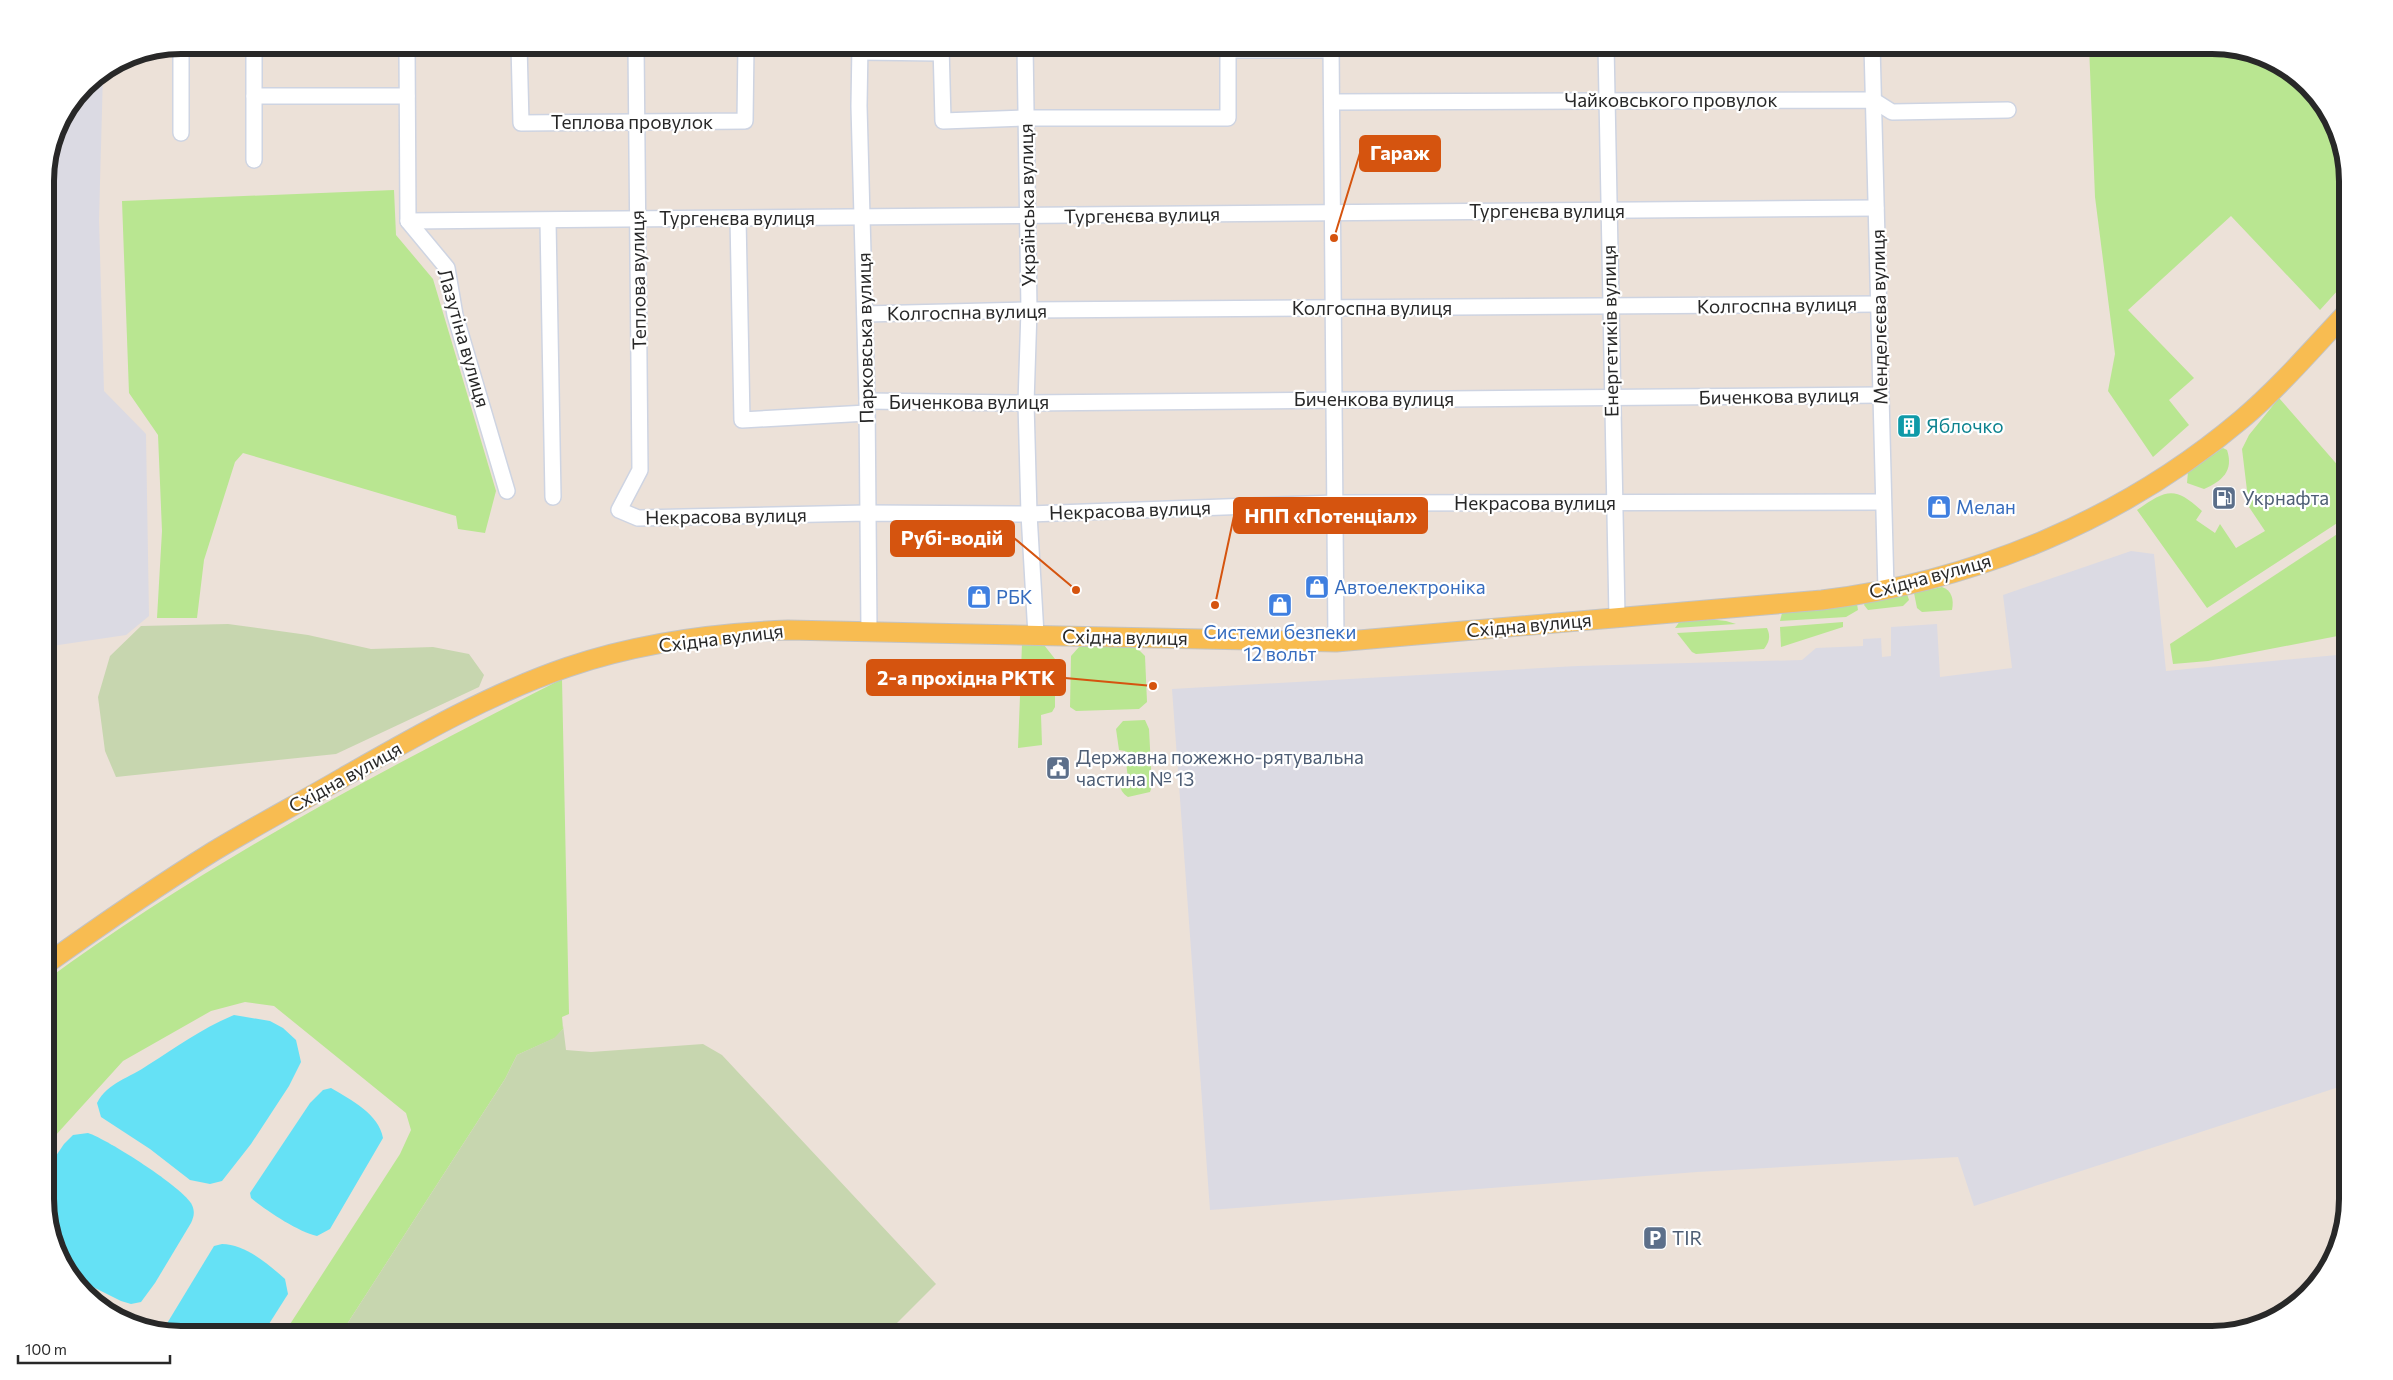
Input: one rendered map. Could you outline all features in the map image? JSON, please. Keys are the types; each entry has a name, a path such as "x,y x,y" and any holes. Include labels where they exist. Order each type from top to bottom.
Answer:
{"main road":[{"name":"Східна вулиця","path":"54,959 132,903 215,851 381,756 519,685 570,666 660,644 738,632 869,630 1336,642 1822,600 1886,590 1979,566 2050,539 2112,508 2186,462 2243,418 2339,320"}],"street":[{"path":"180,133 181,54"},
{"path":"254,54 254,160"},
{"path":"407,54 408,222"},
{"name":"Теплова провулок","path":"519,54 521,123 745,121 746,54"},
{"name":"Теплова вулиця","path":"619,510 640,470 636,54"},
{"name":"Парковська вулиця","path":"860,54 859,106 867,407 869,630"},
{"path":"941,54 943,121 1026,118 1228,118 1228,54"},
{"name":"Українська вулиця","path":"1025,54 1029,310 1026,403 1029,514 1036,635"},
{"path":"1331,54 1336,642"},
{"name":"Енергетиків вулиця","path":"1606,54 1617,618"},
{"name":"Менделєєва вулиця","path":"1872,54 1886,590"},
{"path":"254,96 407,96"},
{"name":"Чайковського провулок","path":"1332,102 1873,100 1892,112 2008,110"},
{"name":"Тургенєва вулиця","path":"408,222 1876,208"},
{"name":"Биченкова вулиця","path":"738,218 742,420 867,407 1026,403 1881,395"},
{"name":"Лазутіна вулиця","path":"408,222 447,268 455,315 507,492"},
{"path":"548,222 553,497"},
{"name":"Колгоспна вулиця","path":"865,314 1029,310 1878,304"},
{"name":"Некрасова вулиця","path":"619,510 638,518 867,514 1029,514 1335,503 1883,502"}],"shaded area":[{"path":"103,81 99,220 104,391 146,434 149,616 126,635 54,646 54,173 63,132 75,110 85,97"},
{"path":"2131,551 2154,554 2166,671 2339,655 2339,1087 1974,1206 1958,1157 1697,1172 1210,1210 1172,689 1577,666 1802,660 1816,648 1863,646 1863,639 1881,638 1882,657 1891,656 1891,627 1937,624 1940,677 2012,668 2003,595"}],"green space":[{"path":"2089,54 2212,54 2229,55 2261,63 2296,85 2308,97 2326,125 2337,156 2339,173 2339,289 2320,310 2231,216 2128,310 2194,378 2169,400 2189,425 2153,457 2108,391 2115,354 2095,197"},
{"path":"394,190 396,235 433,279 496,491 485,533 458,529 456,516 243,453 235,462 204,560 197,618 157,618 162,531 158,435 129,393 122,201"},
{"path":"2279,398 2339,467 2339,522 2207,608 2137,510 2164,494 2171,493 2185,497 2202,511 2196,520 2215,533 2220,524 2236,548 2265,531 2249,507 2242,449 2249,435"},
{"path":"2223,448 2227,450 2229,464 2221,479 2204,489 2187,483 2188,472"},
{"path":"2339,533 2339,636 2208,661 2173,664 2170,644"},
{"path":"1942,587 1948,590 1952,596 1952,610 1922,612 1917,608 1914,593"},
{"path":"1907,594 1909,600 1903,606 1868,610 1864,605 1866,601"},
{"path":"1857,604 1858,610 1846,617 1780,621 1782,613"},
{"path":"1708,619 1736,624 1675,628 1680,621"},
{"path":"1843,622 1843,627 1781,647 1780,627"},
{"path":"228,624 308,635 371,649 433,647 469,654 484,675 479,687 336,754 116,777 105,751 98,697 110,656 141,626"},
{"path":"1767,628 1769,639 1764,649 1696,654 1692,652 1677,633"},
{"path":"1022,644 1044,645 1055,659 1055,707 1052,712 1041,715 1042,745 1018,748"},
{"path":"1079,647 1136,647 1145,656 1147,702 1139,709 1076,711 1070,707 1071,656"},
{"path":"562,679 569,1014 562,1017 563,1029 555,1038 517,1055 505,1079 346,1326 289,1326 400,1154 411,1130 406,1113 274,1006 245,1002 211,1011 123,1061 54,1137 54,975 168,897 232,857 362,783"},
{"path":"1145,720 1149,729 1152,786 1150,792 1128,797 1120,787 1120,782 1128,780 1125,751 1119,750 1116,729 1123,721"},
{"path":"562,1017 566,1050 591,1052 703,1044 722,1055 936,1284 894,1326 346,1326 505,1079 517,1055 554,1038 563,1029"}],"water":[{"path":"234,1015 270,1021 283,1028 296,1040 301,1062 289,1086 251,1144 222,1181 210,1184 190,1180 150,1149 101,1117 97,1103 113,1085 141,1070 200,1032"},
{"path":"331,1088 363,1108 376,1122 383,1138 330,1229 317,1236 300,1230 274,1214 251,1198 250,1193 310,1103 323,1090"},
{"path":"88,1133 111,1144 161,1176 186,1197 193,1207 194,1214 191,1223 155,1283 141,1302 131,1304 121,1301 93,1287 82,1279 67,1255 56,1224 54,1159 73,1135"},
{"path":"222,1244 231,1245 248,1251 264,1261 285,1279 288,1294 268,1326 166,1325 214,1246"}],"place":[{"name":"Гараж","path":"1334,238"},
{"name":"Яблочко","path":"1909,426"},
{"name":"Укрнафта","path":"2224,498"},
{"name":"Мелан","path":"1939,507"},
{"name":"Автоелектроніка","path":"1317,587"},
{"name":"Рубі-водій","path":"1076,590"},
{"name":"РБК","path":"979,597"},
{"name":"НПП «Потенціал»","path":"1215,605"},
{"name":"Системи безпеки 12 вольт","path":"1280,605"},
{"name":"2-а прохідна РКТК","path":"1153,686"},
{"name":"Державна пожежно-рятувальна частина № 13","path":"1058,768"},
{"name":"TIR","path":"1655,1238"}]}
